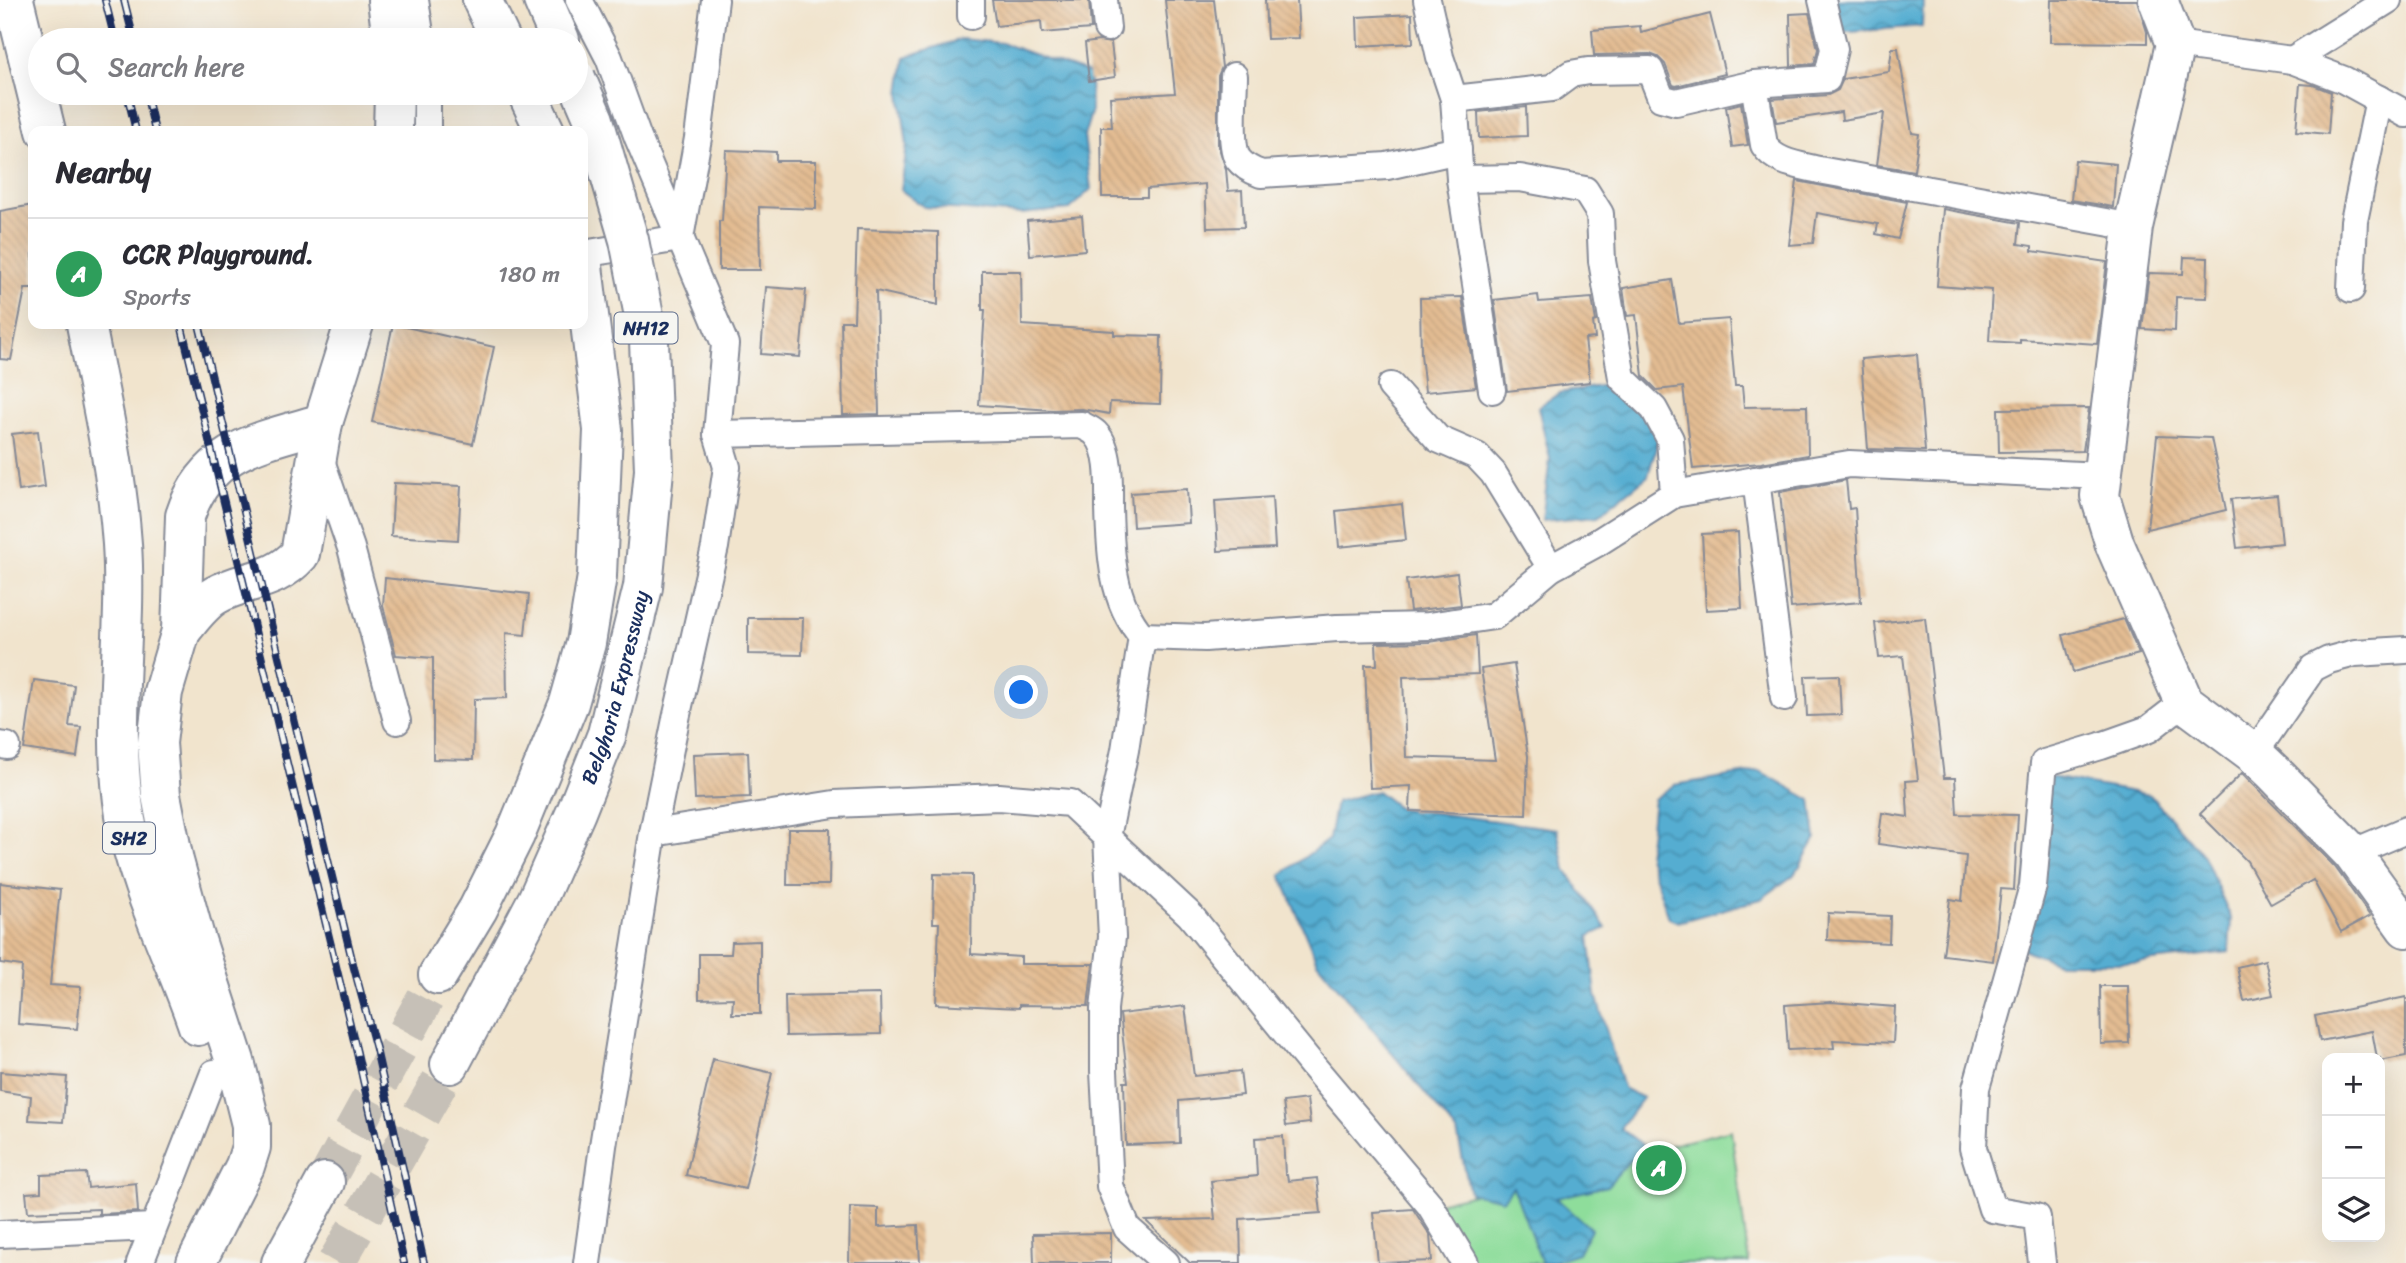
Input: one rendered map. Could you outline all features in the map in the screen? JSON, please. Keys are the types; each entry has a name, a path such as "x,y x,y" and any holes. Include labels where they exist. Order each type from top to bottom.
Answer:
{"main road":[{"path":"14,0 28,57"},
{"path":"387,0 390,28"},
{"path":"482,0 495,28"},
{"path":"542,0 555,28"},
{"path":"2158,0 2175,44 2133,226 2100,496 2115,545 2184,702 2254,754 2351,853 2406,928"},
{"path":"40,105 45,126"},
{"path":"393,126 394,105"},
{"path":"533,105 543,126"},
{"name":"Belghoria Expressway","path":"450,1064 537,900 576,812 607,734 643,587 654,470 649,341 629,240 588,105"},
{"name":"Belghoria Expressway","path":"438,975 478,909 516,835 569,703 586,643 597,576 603,430 588,308"},
{"name":"SH2","path":"87,329 114,467 122,544 124,594 118,754 125,813 140,878 235,1061 251,1125 251,1147 245,1167 196,1263"},
{"name":"SH2","path":"231,1194 225,1124 161,795 157,743 163,692 181,631 201,607 217,595 287,568 300,554 321,439 353,329"},
{"path":"181,631 185,516 190,499 201,479 215,465 262,441 321,439"},
{"path":"281,1263 325,1182"}],"street":[{"path":"415,0 419,28"},
{"path":"579,0 609,58 638,138 725,344 717,434 727,467 715,547 653,833 587,1263"},
{"path":"680,238 698,138 715,0"},
{"path":"1104,0 1107,28"},
{"path":"1427,0 1440,57 1454,99 1460,179 1492,390"},
{"path":"1454,99 1552,88 1571,74 1588,71 1650,70 1661,98 1676,102 1754,84 1827,79 1834,49 1822,0"},
{"path":"2292,60 2388,0"},
{"path":"2175,44 2292,60 2344,80 2406,114"},
{"path":"1234,76 1233,132 1237,158 1247,168 1261,174 1387,166 1458,150"},
{"path":"1754,84 1764,145 1769,152 1782,160 1819,170 2133,226"},
{"path":"2351,289 2354,221 2379,99"},
{"path":"427,105 427,126"},
{"path":"1460,179 1520,178 1585,190 1600,214 1602,261 1622,377 1654,409 1670,439 1674,494"},
{"path":"588,253 680,238"},
{"path":"1391,386 1438,439 1477,456 1493,473 1551,568"},
{"path":"717,434 1082,425 1097,434 1109,463 1110,519 1117,590 1130,622 1142,636 1205,638 1337,628 1428,626 1494,616 1551,568 1597,543 1674,494 1849,464 2101,477"},
{"path":"321,439 397,721"},
{"path":"1756,480 1784,698"},
{"path":"1142,636 1125,750 1107,837 1112,937 1104,1009 1104,1071 1110,1186 1126,1228 1166,1263"},
{"path":"2254,754 2313,668 2329,660 2355,653 2406,650"},
{"path":"2042,1263 2037,1217 1992,1209 1973,1148 1976,1088 2033,886 2044,763 2101,747 2149,729 2184,702"},
{"path":"653,833 834,804 999,797 1070,803 1190,915 1430,1205 1465,1263"},
{"path":"2351,853 2406,830"},
{"path":"140,1263 214,1073"},
{"path":"0,1234 153,1227"}],"green space":[{"path":"1731,1130 1749,1263 1465,1263 1430,1205"}],"water":[{"path":"1827,0 1923,0 1922,26 1827,34"},
{"path":"961,39 1002,43 1090,74 1091,113 1084,136 1091,189 1070,209 1022,214 924,207 901,190 907,145 900,93 905,57"},
{"path":"1611,384 1644,393 1659,437 1648,476 1599,515 1542,520 1550,459 1538,407 1560,393"},
{"path":"1760,771 1811,800 1816,838 1795,874 1761,899 1678,922 1669,918 1648,857 1654,799 1674,785"},
{"path":"2039,775 2150,795 2204,856 2231,918 2229,952 2134,963 2058,963 2017,947"},
{"path":"1377,791 1399,808 1557,829 1565,869 1606,928 1589,936 1596,995 1623,1088 1643,1098 1620,1128 1664,1161 1632,1158 1607,1186 1556,1198 1591,1229 1578,1253 1542,1263 1513,1187 1503,1200 1470,1193 1457,1132 1317,962 1281,875 1329,839 1336,802"}],"building":[{"path":"992,0 1089,0 1091,29 1042,33 1041,21 996,26"},
{"path":"1165,0 1214,0 1222,67 1218,76 1218,145 1226,169 1228,191 1242,190 1244,227 1207,228 1205,184 1147,189 1147,197 1102,197 1101,127 1112,127 1110,97 1175,93"},
{"path":"1265,0 1297,0 1299,38 1267,39"},
{"path":"2051,0 2137,0 2147,32 2147,43 2050,42"},
{"path":"1809,13 1818,49 1814,64 1791,66 1790,14"},
{"path":"1412,14 1413,43 1358,46 1357,17"},
{"path":"1710,14 1725,74 1676,86 1673,85 1665,64 1658,57 1650,54 1594,55 1592,30 1640,26 1641,32"},
{"path":"1085,43 1111,43 1115,77 1089,81"},
{"path":"1892,48 1898,48 1912,133 1919,134 1914,171 1877,165 1884,113 1842,120 1841,112 1776,122 1772,99 1828,95 1838,90 1843,79 1889,72"},
{"path":"2300,84 2313,85 2331,92 2328,134 2296,131"},
{"path":"1741,103 1748,145 1732,147 1726,107"},
{"path":"1526,107 1527,136 1479,138 1478,112"},
{"path":"726,150 776,152 776,161 816,161 816,209 759,207 760,270 719,270 719,221 722,221"},
{"path":"2075,160 2116,164 2113,207 2071,200"},
{"path":"1797,181 1907,202 1898,239 1876,234 1878,224 1817,213 1813,243 1789,245"},
{"path":"28,206 28,289 25,289 11,360 0,359 0,211"},
{"path":"1943,209 2020,223 2018,244 2032,246 2032,251 2107,262 2097,344 2020,339 2020,343 1989,341 1992,290 1937,286"},
{"path":"1082,216 1085,250 1030,255 1027,221"},
{"path":"857,229 938,232 938,305 876,291 879,414 843,415 841,321 854,321"},
{"path":"2184,257 2208,258 2207,298 2176,297 2175,331 2142,329 2149,273 2183,274"},
{"path":"982,271 1021,271 1022,325 1114,331 1114,335 1161,336 1160,404 1110,402 1109,414 1082,409 1052,410 979,405 985,310 982,310"},
{"path":"1672,280 1679,323 1729,319 1735,386 1742,386 1744,407 1807,406 1808,455 1761,463 1693,469 1683,387 1657,390 1643,376 1636,315 1627,316 1623,288"},
{"path":"766,287 806,290 800,357 761,354"},
{"path":"1538,295 1539,302 1592,298 1596,321 1593,322 1595,338 1585,339 1590,382 1507,391 1494,300"},
{"path":"1462,297 1476,387 1425,392 1420,298"},
{"path":"392,329 415,329 494,347 473,444 372,422"},
{"path":"1917,354 1925,451 1868,449 1861,359"},
{"path":"2089,408 2083,451 1999,452 1998,409"},
{"path":"38,431 45,487 19,491 12,434"},
{"path":"2157,436 2211,438 2226,510 2147,529"},
{"path":"1846,480 1849,509 1855,508 1861,602 1791,608 1780,492"},
{"path":"394,483 461,486 458,540 391,536"},
{"path":"1187,489 1189,523 1133,527 1131,493"},
{"path":"2277,495 2282,543 2237,548 2231,499"},
{"path":"1272,497 1275,548 1218,551 1215,501"},
{"path":"1402,504 1406,540 1339,547 1336,511"},
{"path":"1738,532 1742,608 1706,610 1702,534"},
{"path":"1457,573 1461,605 1410,611 1406,580"},
{"path":"385,578 529,594 525,635 506,633 507,698 474,699 473,760 433,759 433,658 396,655 383,606"},
{"path":"748,618 803,618 802,655 748,654"},
{"path":"1925,618 1944,778 1955,778 1957,814 2018,815 2014,890 2001,889 1993,961 1943,955 1950,899 1962,901 1966,856 1878,844 1882,813 1908,817 1906,781 1918,780 1903,656 1879,658 1875,623"},
{"path":"2124,619 2139,654 2073,672 2063,635"},
{"path":"1476,635 1478,674 1403,677 1406,757 1495,760 1481,669 1514,664 1528,756 1526,815 1410,811 1411,786 1370,788 1365,665 1377,665 1376,643 1429,642"},
{"path":"1839,675 1841,715 1807,716 1805,676"},
{"path":"34,680 74,685 69,726 81,727 77,757 24,749"},
{"path":"748,752 750,797 695,799 693,754"},
{"path":"2242,773 2335,867 2370,916 2341,932 2313,880 2271,904 2247,861 2200,814"},
{"path":"788,829 830,829 829,885 787,885"},
{"path":"934,874 972,875 971,954 1021,957 1021,964 1093,964 1088,1006 1019,1005 1019,1008 936,1004 939,923 933,923"},
{"path":"0,883 60,890 50,985 81,987 77,1029 18,1024 22,966 0,963"},
{"path":"1828,913 1890,916 1889,943 1827,940"},
{"path":"760,941 760,1014 732,1014 733,998 699,999 699,954 731,954 732,942"},
{"path":"2265,960 2273,995 2244,1001 2237,967"},
{"path":"2100,986 2128,986 2129,1043 2101,1044"},
{"path":"880,994 881,1034 786,1036 785,996"},
{"path":"2406,997 2406,1056 2385,1060 2385,1053 2376,1053 2372,1031 2320,1041 2315,1016"},
{"path":"1831,1002 1895,1007 1893,1043 1833,1040 1834,1048 1788,1050 1785,1005"},
{"path":"1185,1006 1194,1076 1240,1071 1243,1095 1179,1101 1180,1143 1126,1145 1124,1082 1128,1082 1120,1014"},
{"path":"713,1059 772,1073 745,1189 686,1175"},
{"path":"0,1072 67,1077 63,1122 29,1120 31,1096 0,1091"},
{"path":"1307,1099 1310,1123 1286,1126 1283,1102"},
{"path":"1283,1136 1285,1175 1288,1181 1317,1178 1321,1213 1240,1219 1241,1263 1190,1263 1146,1221 1215,1219 1211,1181 1257,1176 1255,1138"},
{"path":"86,1173 88,1188 136,1183 138,1212 99,1214 99,1209 28,1212 26,1193 41,1192 41,1175"},
{"path":"850,1207 878,1208 878,1227 918,1225 920,1263 849,1263"},
{"path":"1413,1209 1430,1235 1432,1261 1378,1263 1373,1212"},
{"path":"1111,1233 1111,1263 1034,1263 1033,1234"}],"tunnel":[{"path":"325,1182 438,975"},
{"path":"336,1263 450,1064"}],"railway":[{"path":"105,0 112,28"},
{"path":"124,0 131,28"},
{"path":"130,105 135,126"},
{"path":"149,105 154,126"},
{"path":"182,329 357,1053 404,1263"},
{"path":"200,329 354,968 376,1049 424,1263"}],"place":[{"name":"CCR Playground.","path":"1659,1168"}]}
